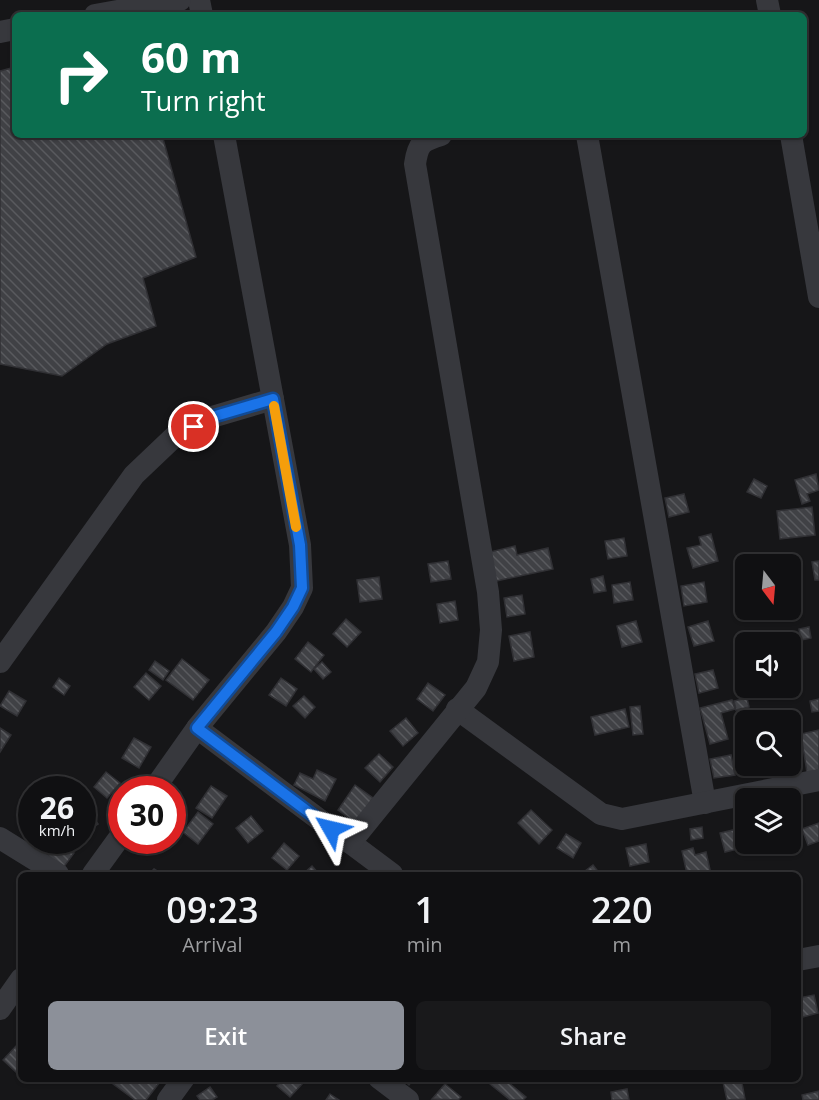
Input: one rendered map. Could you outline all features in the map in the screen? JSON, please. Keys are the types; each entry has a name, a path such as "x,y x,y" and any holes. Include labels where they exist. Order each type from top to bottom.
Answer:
{"street":[{"path":"112,12 180,0"},
{"path":"163,776 197,728 276,632 293,607 302,588 300,545 225,138"},
{"path":"350,843 476,688 488,662 491,630 488,591 415,164 417,149 426,140 432,138"},
{"path":"588,138 705,802"},
{"path":"792,138 819,297"},
{"path":"0,662 134,475 175,436 212,417 273,399"},
{"path":"457,709 601,814 622,819 819,780"},
{"path":"197,728 389,872"},
{"path":"0,838 55,872"},
{"path":"94,872 108,853"},
{"path":"801,959 819,956"},
{"path":"0,1008 18,983"},
{"path":"168,1100 181,1082"},
{"path":"384,1082 408,1100"}],"building":[{"path":"12,68 12,138 163,138 196,257 143,278 156,326 107,344 62,376 0,364 0,71"},
{"path":"816,474 819,490 807,494 810,501 802,504 795,480"},
{"path":"754,479 767,486 761,498 747,492"},
{"path":"684,494 689,512 669,517 665,498"},
{"path":"812,507 815,535 780,539 777,511"},
{"path":"711,534 718,561 693,568 687,548 701,545 699,537"},
{"path":"624,538 627,556 608,559 605,541"},
{"path":"515,546 517,555 548,548 553,569 496,581 490,552"},
{"path":"448,561 451,579 431,582 428,564"},
{"path":"819,561 819,580 815,580 812,562"},
{"path":"603,576 606,591 594,593 591,579"},
{"path":"379,577 382,599 360,602 357,580"},
{"path":"630,582 633,600 614,603 612,585"},
{"path":"704,582 707,602 684,606 681,586"},
{"path":"522,595 525,614 507,617 504,598"},
{"path":"455,601 458,620 440,623 437,604"},
{"path":"346,619 361,632 347,647 333,634"},
{"path":"636,621 642,642 622,647 617,626"},
{"path":"708,621 714,641 694,646 688,627"},
{"path":"809,627 811,638 801,640 799,629"},
{"path":"530,632 534,657 514,661 509,636"},
{"path":"308,642 324,655 311,672 295,659"},
{"path":"182,659 209,680 193,700 166,680"},
{"path":"155,661 169,671 163,680 149,670"},
{"path":"322,662 331,672 323,679 314,669"},
{"path":"713,670 718,688 699,693 695,674"},
{"path":"146,673 161,686 149,700 134,687"},
{"path":"59,678 70,686 64,695 53,687"},
{"path":"281,678 297,689 286,706 269,695"},
{"path":"428,683 445,695 433,711 417,699"},
{"path":"9,691 26,701 17,716 0,706"},
{"path":"304,696 315,707 305,718 293,706"},
{"path":"747,698 749,707 736,710 734,701"},
{"path":"819,699 819,711 812,712 810,701"},
{"path":"732,700 735,709 721,713 728,739 710,744 700,708"},
{"path":"640,706 643,734 633,735 630,707"},
{"path":"625,709 629,727 595,735 591,717"},
{"path":"406,718 418,733 403,746 390,731"},
{"path":"0,728 11,735 0,752"},
{"path":"819,730 819,777 808,779 801,734"},
{"path":"134,738 151,747 139,768 122,758"},
{"path":"379,754 393,767 380,782 365,768"},
{"path":"731,755 735,775 714,778 710,759"},
{"path":"317,770 336,779 325,801 294,785 300,773 313,779"},
{"path":"106,772 111,776 108,776 107,798 96,789 96,784"},
{"path":"355,785 373,798 356,823 338,810"},
{"path":"211,786 227,796 212,818 196,808"},
{"path":"531,810 552,830 539,844 518,823"},
{"path":"198,812 213,824 198,844 186,834 186,828"},
{"path":"251,816 263,831 248,843 236,828"},
{"path":"819,823 819,841 808,845 802,829"},
{"path":"702,827 703,838 691,840 690,829"},
{"path":"735,829 735,850 725,852 720,833"},
{"path":"566,834 581,843 573,858 557,848"},
{"path":"284,843 299,856 287,870 272,858"},
{"path":"646,844 649,862 630,866 626,848"},
{"path":"693,848 695,855 706,852 711,872 687,872 682,851"},
{"path":"49,854 73,854 63,868 47,857"},
{"path":"593,865 598,872 584,872"},
{"path":"312,866 317,872 305,872"},
{"path":"814,995 818,1013 801,1017 801,997"},
{"path":"17,1045 18,1046 17,1073 3,1060"},
{"path":"110,1082 160,1082 146,1100 135,1100"},
{"path":"280,1082 303,1083 290,1097 277,1086"},
{"path":"492,1082 508,1082 526,1097 523,1100 510,1100 490,1084"},
{"path":"723,1082 742,1082 745,1099 727,1100"},
{"path":"445,1084 461,1097 458,1100 432,1099"},
{"path":"210,1087 217,1097 212,1100 200,1100 197,1096"},
{"path":"627,1089 629,1100 612,1100 611,1092"},
{"path":"819,1091 819,1100 803,1100 802,1095"},
{"path":"330,1094 339,1100 326,1100"}],"slow traffic":[{"path":"274,406 296,527"}],"route":[{"path":"194,427 212,417 273,399 300,545 302,574 302,588 293,607 276,632 197,728 331,829"}]}
